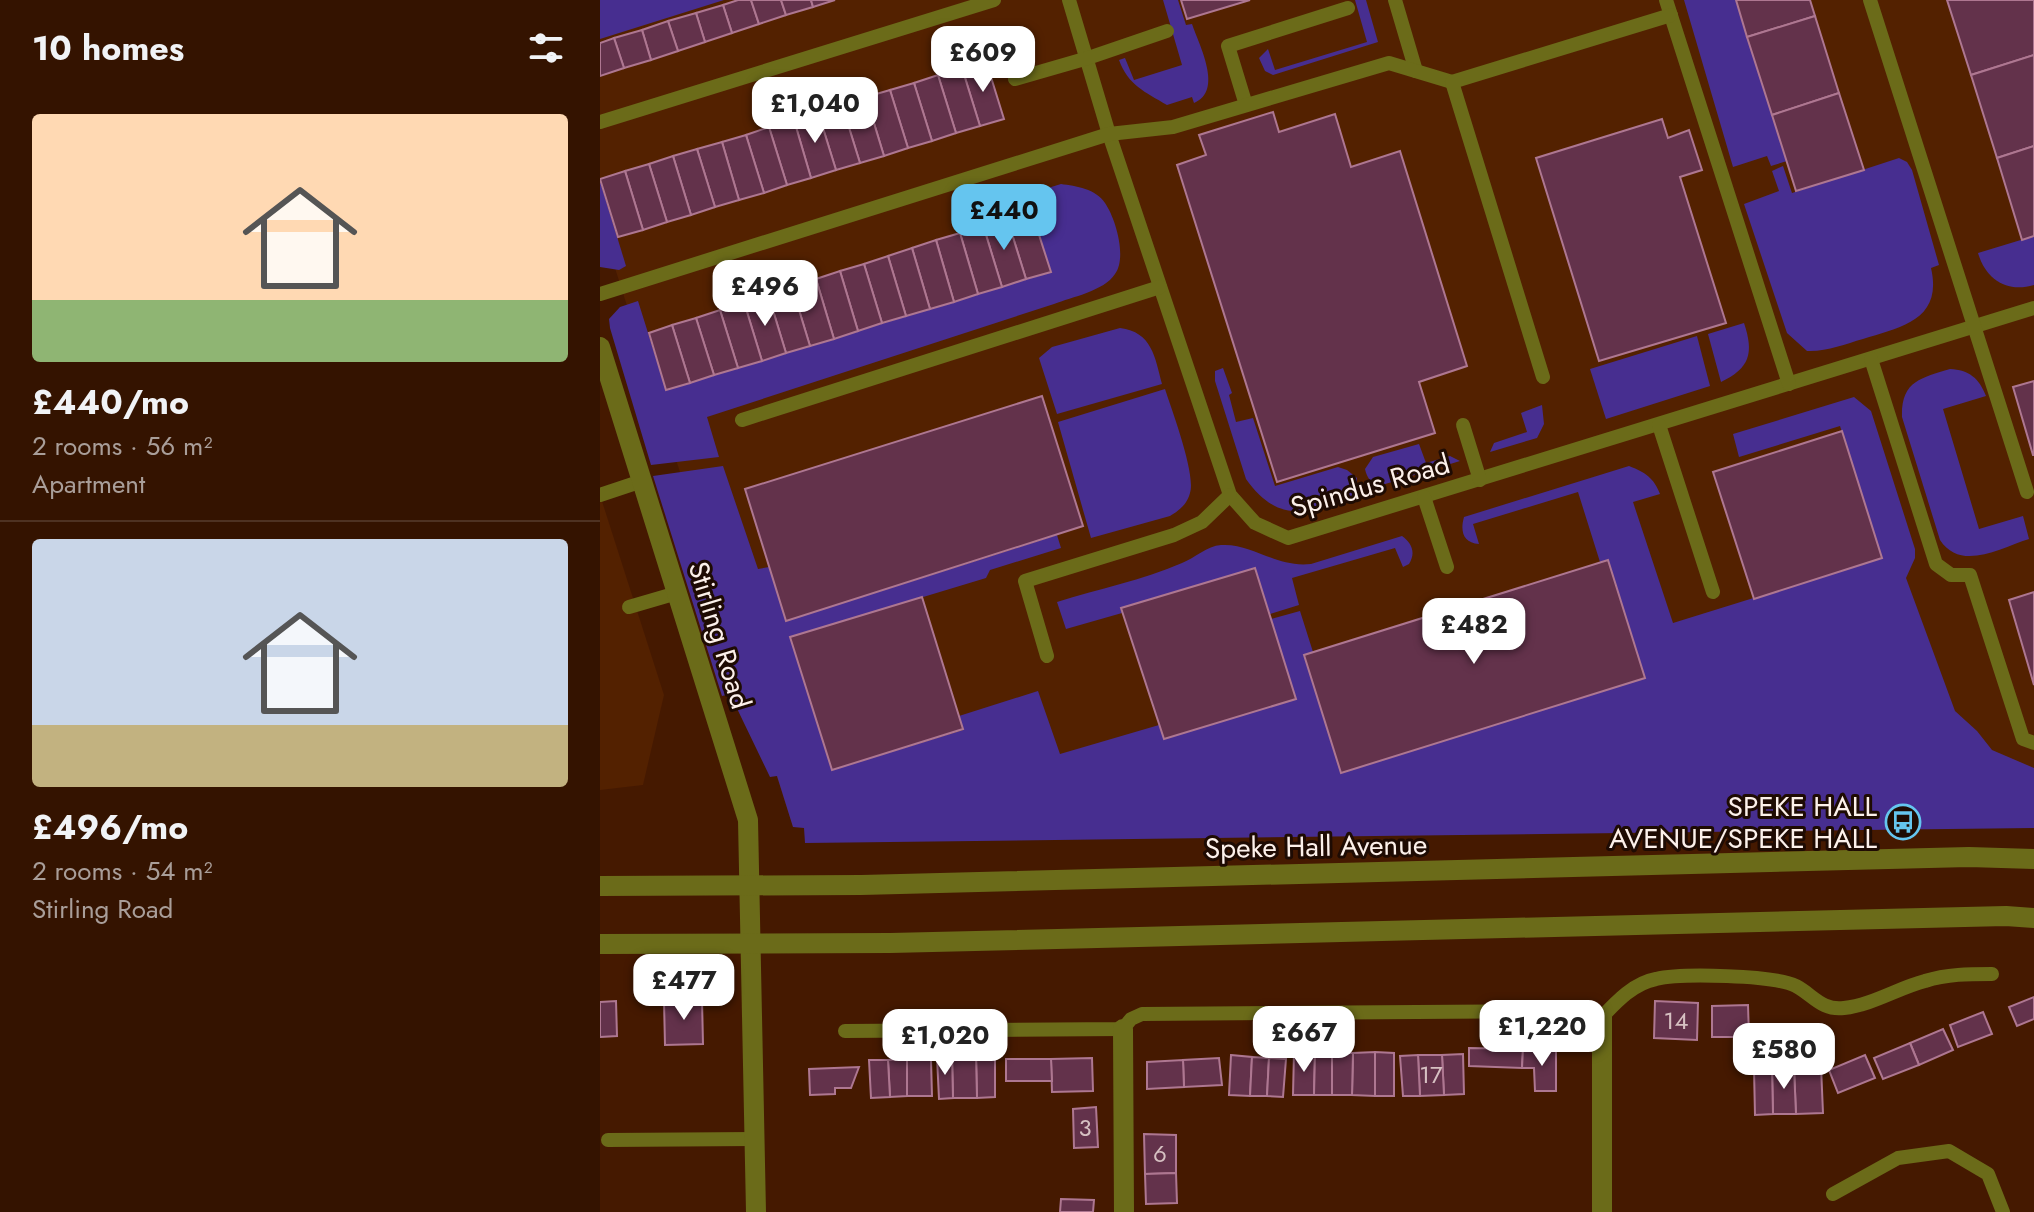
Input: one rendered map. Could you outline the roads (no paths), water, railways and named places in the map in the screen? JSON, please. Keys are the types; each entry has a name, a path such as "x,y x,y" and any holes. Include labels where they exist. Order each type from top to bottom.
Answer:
{"street":[{"name":"Stirling Road","path":"600,347 748,820 756,1212"},
{"name":"Speke Hall Avenue","path":"600,886 750,887 1969,857 2034,859"},
{"path":"600,944 751,945 2006,916 2034,918"},
{"path":"1602,1017 1602,1212"},
{"path":"1123,1029 1124,1212"}],"lane":[{"path":"600,122 994,0"},
{"name":"Spindus Road","path":"1069,0 1109,134 1230,495 1255,523 1288,538 2034,308"},
{"path":"1395,0 1416,71"},
{"path":"1870,0 2027,492"},
{"path":"1246,105 1228,46 1348,8"},
{"path":"600,294 1109,134 1173,127 1389,63 1452,82 1668,8 1789,384"},
{"path":"1015,79 1167,31"},
{"path":"1452,82 1543,377"},
{"path":"742,420 1160,287"},
{"path":"1871,359 1936,564 1951,575 1970,575 2023,739 2034,743"},
{"path":"1463,425 1480,480"},
{"path":"1659,425 1713,592"},
{"path":"600,495 642,481"},
{"path":"1047,656 1025,581 1174,535 1202,522 1230,495"},
{"path":"1424,497 1447,567"},
{"path":"629,607 677,593"},
{"path":"845,1031 1123,1029 1131,1019 1142,1014 1566,1011 1602,1017 1629,991 1655,979 1725,977 1782,981 1798,987 1817,1003 1841,1009 1924,981 1947,976 1992,974"},
{"path":"608,1140 754,1139"},
{"path":"1833,1194 1898,1158 1949,1151 1988,1174 2003,1212"}],"place":[{"name":"SPEKE HALL AVENUE/SPEKE HALL","path":"1903,822"}]}
